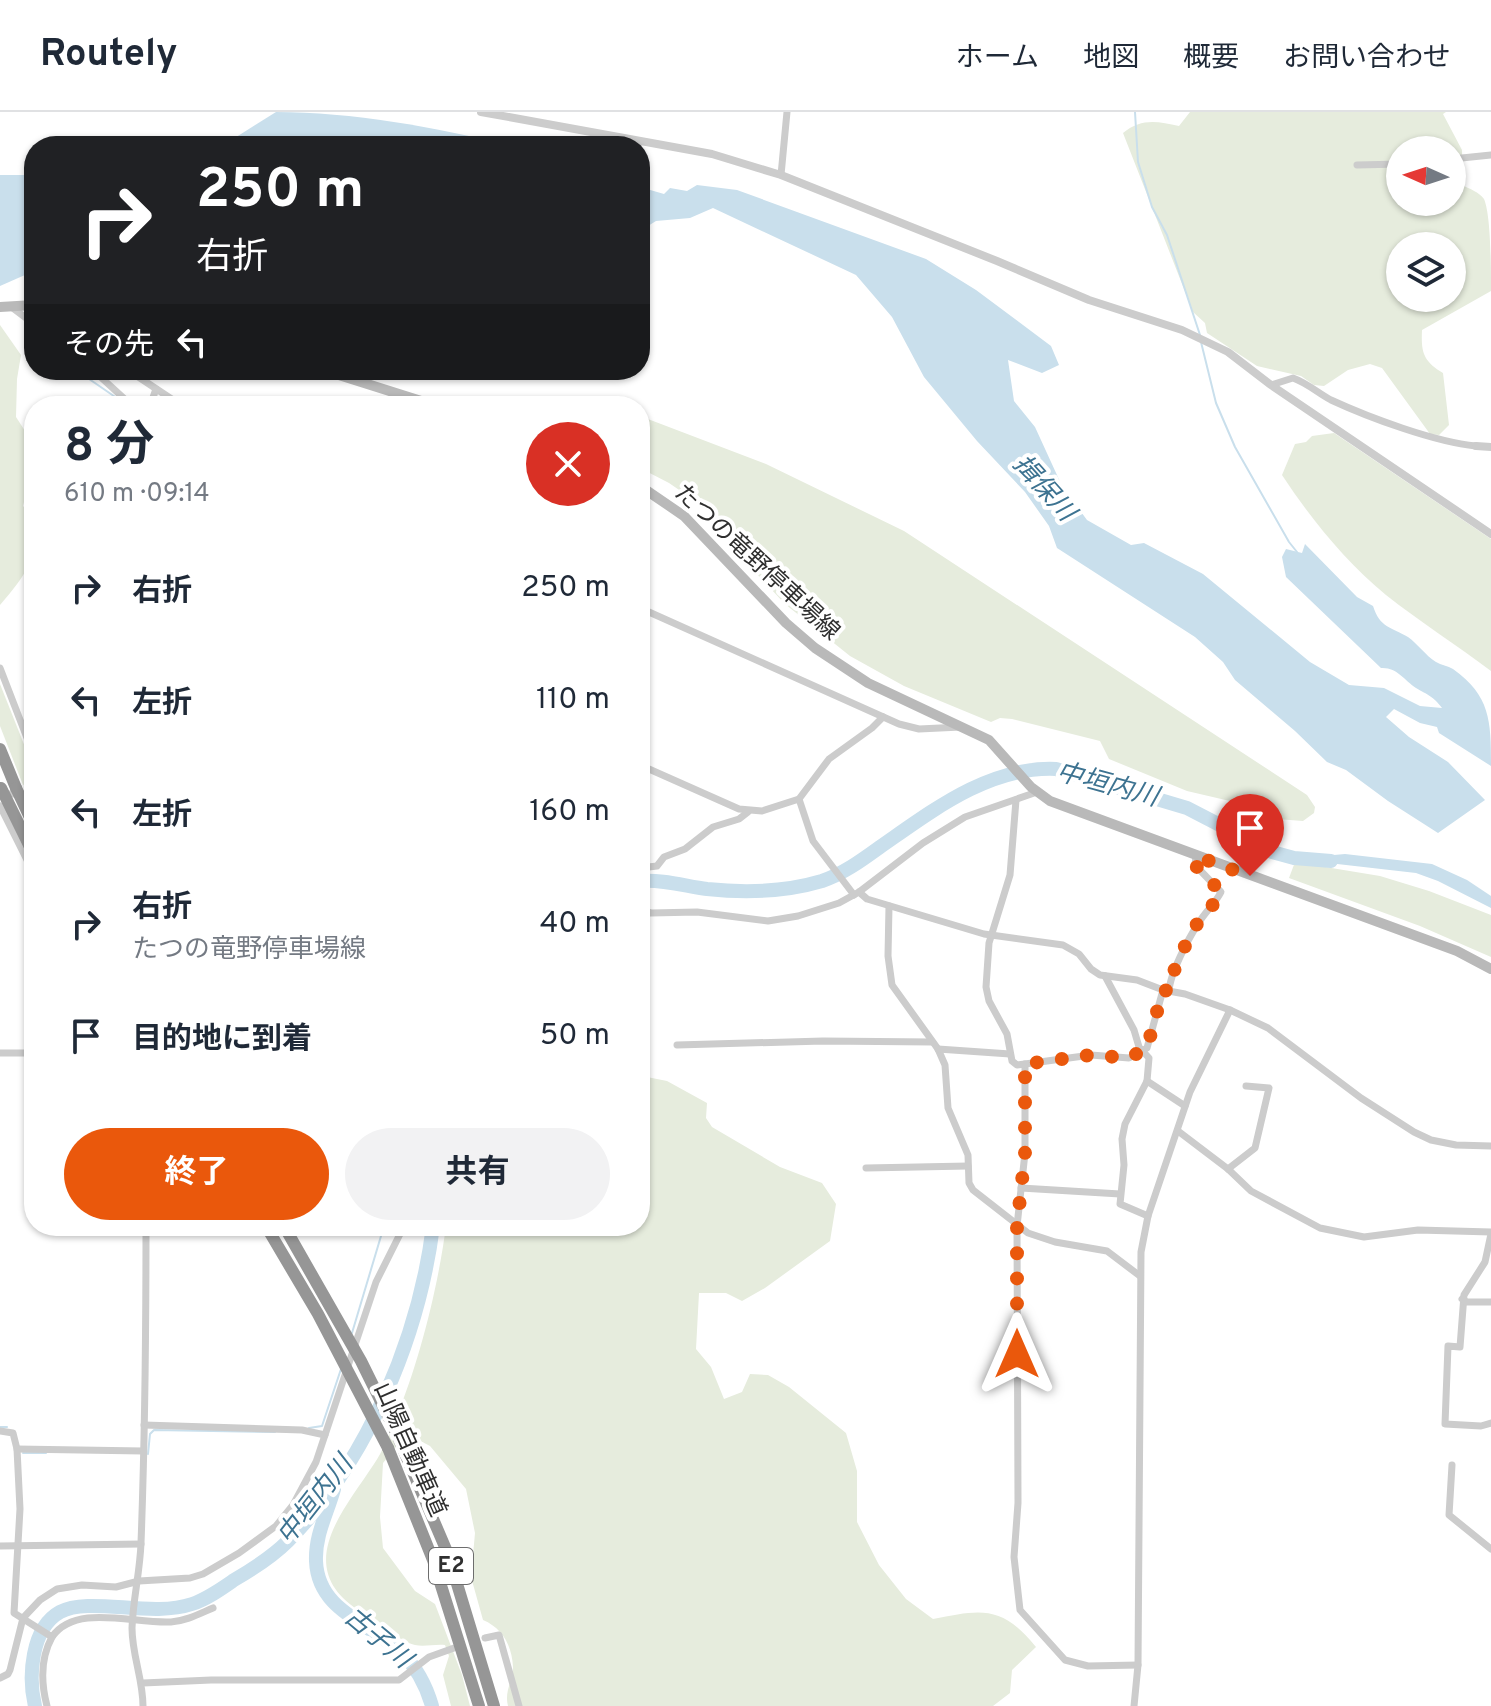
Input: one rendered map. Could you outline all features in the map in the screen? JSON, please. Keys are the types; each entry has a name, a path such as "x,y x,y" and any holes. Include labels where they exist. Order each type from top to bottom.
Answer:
{"highway":[{"path":"0,749 24,805"},
{"path":"0,789 24,836"},
{"name":"山陽自動車道","path":"272,1236 318,1314 388,1448 433,1560 479,1706"},
{"name":"山陽自動車道","path":"290,1236 361,1361 395,1430 448,1554 494,1706"}],"main road":[{"path":"355,380 405,396"},
{"name":"たつの竜野停車場線","path":"650,493 684,516 786,623 839,666 910,705 989,740 1034,790 1050,801 1457,951 1491,969"}],"street":[{"path":"481,112 613,136"},
{"path":"781,175 787,112"},
{"path":"650,143 712,154 781,175 1089,300 1182,330 1228,352 1271,385 1491,534"},
{"path":"1466,158 1491,155"},
{"path":"1357,165 1386,164"},
{"path":"5,306 24,318"},
{"path":"1271,385 1293,378 1329,399 1400,426 1452,444 1491,447"},
{"path":"104,380 121,396"},
{"path":"143,380 167,396"},
{"path":"154,396 156,389"},
{"path":"650,612 883,717 919,729 963,727"},
{"path":"0,668 24,730"},
{"path":"650,769 748,812 762,811 799,799 829,759 883,717"},
{"path":"0,789 24,793"},
{"path":"650,913 697,912 768,921 798,916 855,893 947,826 1034,790"},
{"path":"799,799 809,832 825,859 855,893 991,936 1063,945 1079,954 1091,969 1105,976 1128,978 1230,1010 1268,1028 1361,1098 1414,1132 1431,1140 1456,1145 1491,1146"},
{"path":"1016,800 1010,875 991,936 986,987 989,1001 1007,1034 1012,1061 1017,1065 1091,1055 1129,1058 1147,1048 1172,976 1198,922 1216,903 1221,892 1195,865 1196,856"},
{"path":"0,806 24,854"},
{"path":"650,867 657,866 664,857 685,849 713,827 739,819 748,812"},
{"path":"13,833 24,817"},
{"path":"889,906 888,956 892,985 938,1049 945,1065 948,1108 964,1143 969,1183 973,1190 1017,1226 1055,1242 1107,1251 1140,1276"},
{"path":"1105,976 1149,1058 1147,1081 1125,1124 1120,1194 1120,1204 1148,1216"},
{"path":"1134,1706 1138,1665 1140,1276 1148,1216 1185,1106 1202,1064 1230,1010"},
{"path":"677,1045 932,1042"},
{"path":"938,1049 1010,1054"},
{"path":"0,1053 24,1053"},
{"path":"1025,1064 1025,1153 1017,1226 1018,1503 1014,1557 1020,1610 1065,1660 1088,1666 1138,1665"},
{"path":"1147,1081 1185,1106"},
{"path":"1228,1169 1255,1148 1266,1108 1269,1088 1246,1086"},
{"path":"1178,1131 1251,1191 1273,1205 1337,1233 1364,1237 1418,1230 1491,1233 1485,1262 1462,1299 1460,1347 1448,1346 1445,1424 1481,1426 1491,1423"},
{"path":"866,1168 968,1166"},
{"path":"1021,1188 1120,1194"},
{"path":"143,1706 143,1683 134,1649 133,1619 141,1544 146,1236"},
{"path":"0,1678 10,1670 25,1619 40,1600 57,1589 82,1585 116,1587 203,1574 276,1526 293,1505 308,1478 376,1282 399,1236"},
{"path":"1462,1299 1467,1302 1491,1302"},
{"path":"144,1425 302,1430 325,1435"},
{"path":"0,1431 13,1433 17,1449 19,1546 14,1613 51,1637"},
{"path":"17,1449 143,1451"},
{"path":"1452,1465 1449,1515 1491,1549"},
{"path":"0,1546 141,1544"},
{"path":"47,1706 43,1682 44,1658 51,1637 58,1629 75,1619 184,1620 213,1608"},
{"path":"485,1638 499,1635 519,1706"},
{"path":"143,1683 399,1680 422,1662 454,1648"}],"green space":[{"path":"1190,112 1446,112 1443,114 1455,136 1386,136 1386,216 1466,216 1466,187 1484,199 1488,217 1491,291 1466,305 1466,232 1386,232 1386,312 1454,312 1422,330 1425,355 1443,373 1449,425 1439,435 1430,434 1382,368 1370,364 1348,370 1324,386 1314,385 1301,376 1257,366 1207,333 1205,323 1193,312 1123,133 1136,125 1164,123 1179,126"},
{"path":"0,325 21,355 16,417 24,429 24,575 0,605"},
{"path":"650,420 766,464 904,531 1307,795 1315,807 1314,813 1303,821 1251,817 1247,805 1187,791 1109,759 1100,741 1012,719 1000,718 991,722 904,686 850,656 785,604 738,554 707,509 650,473"},
{"path":"1334,433 1491,539 1491,671 1371,582 1330,539 1282,475 1295,444 1306,442 1312,436"},
{"path":"0,684 24,744 23,785 0,726"},
{"path":"1295,862 1380,876 1491,915 1491,957 1420,926 1289,878"},
{"path":"650,1078 667,1081 707,1103 706,1118 712,1127 780,1167 822,1183 836,1204 830,1241 742,1301 726,1293 699,1293 696,1349 711,1367 724,1399 742,1392 750,1374 768,1375 789,1387 846,1433 857,1471 857,1522 879,1565 906,1599 933,1619 978,1612 1001,1617 1024,1633 1036,1647 1012,1670 1010,1693 993,1706 508,1706 512,1659 501,1633 483,1620 471,1577 475,1533 466,1489 430,1446 407,1434 383,1463 380,1517 383,1548 415,1591 435,1604 462,1675 470,1706 451,1706 443,1675 449,1656 445,1645 410,1643 358,1610 339,1593 328,1575 326,1557 338,1519 383,1448 404,1398 420,1350 444,1236 650,1236"}],"water":[{"path":"276,112 394,122 466,136 238,136"},
{"path":"0,175 24,175 24,275 0,286"},
{"name":"揖保川","path":"697,185 737,190 926,259 976,290 1051,346 1059,365 1042,373 1008,360 1014,401 1035,427 1062,486 1087,520 1131,545 1144,543 1203,574 1310,662 1349,685 1384,688 1420,706 1442,708 1396,672 1381,668 1286,577 1282,557 1286,549 1302,553 1305,544 1357,597 1373,606 1383,623 1408,637 1436,662 1453,669 1475,689 1489,723 1491,766 1439,733 1437,727 1420,723 1394,709 1386,717 1409,737 1448,762 1485,800 1438,833 1346,770 1327,762 1235,680 1223,662 1195,637 1057,548 1049,526 1025,492 977,441 924,377 892,317 856,275 713,208 690,218 656,221 650,225 650,190 664,194 670,188 687,191"},
{"path":"1345,854 1432,864 1467,880 1491,896 1491,908 1416,873 1311,861 1312,857"}],"waterway":[{"path":"1135,112 1138,162 1152,207 1167,235 1200,335"},
{"path":"1201,342 1216,403 1235,447 1297,552"},
{"path":"91,380 114,396"},
{"name":"中垣内川","path":"650,881 750,891 822,881 852,866 962,793 1008,775 1056,769 1187,808 1272,852 1294,858 1331,861"},
{"path":"352,1333 381,1236"},
{"name":"中垣内川","path":"35,1706 32,1681 34,1654 43,1629 60,1612 87,1606 176,1608 198,1602 269,1557 317,1509 365,1435 385,1395 416,1311 431,1236"},
{"path":"309,1428 322,1426 341,1369"},
{"path":"0,1427 7,1427"},
{"path":"148,1454 150,1434 154,1430 275,1432"},
{"path":"23,1453 46,1453"},
{"name":"古子川","path":"334,1489 317,1542 319,1578 336,1605 402,1653 420,1677 432,1706"}],"route":[{"path":"1017,1354 1017,1226 1025,1153 1025,1064 1091,1055 1129,1058 1147,1048 1163,990 1169,991 1172,976 1198,922 1216,903 1221,892 1195,865 1196,856 1250,876"}]}
